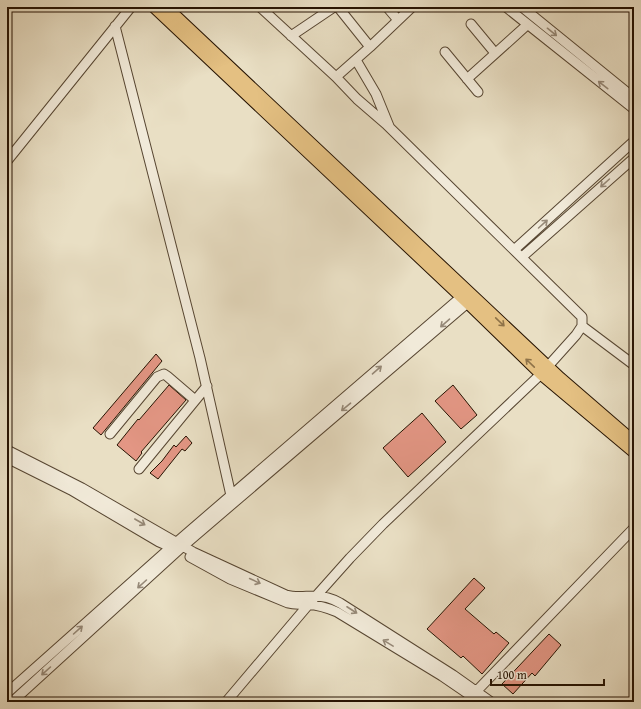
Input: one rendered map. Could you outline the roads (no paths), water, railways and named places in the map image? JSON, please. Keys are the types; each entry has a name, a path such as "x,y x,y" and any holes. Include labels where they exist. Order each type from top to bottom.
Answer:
{"main road":[{"path":"154,7 468,297"},
{"path":"166,7 544,370 634,452"},
{"path":"544,370 634,442"}],"street":[{"path":"7,161 131,7"},
{"path":"226,702 316,596 383,524 544,370 576,335 582,326 582,317 580,314 336,77 260,7"},
{"path":"291,36 334,7"},
{"path":"338,7 370,47"},
{"path":"387,7 398,20"},
{"path":"336,77 412,7"},
{"path":"506,7 634,109"},
{"path":"522,7 634,98"},
{"path":"470,24 495,54"},
{"path":"467,79 527,25"},
{"path":"115,26 177,263 207,386 232,500"},
{"path":"445,52 478,92"},
{"path":"356,60 376,94 390,129"},
{"path":"514,250 634,141"},
{"path":"522,258 634,158"},
{"path":"7,693 468,297"},
{"path":"582,326 634,365"},
{"path":"110,434 161,375 164,374 167,376 195,400"},
{"path":"139,469 207,386"},
{"path":"7,450 82,488 230,578 288,603 296,605 309,604 337,612 472,696 491,702"},
{"path":"7,458 71,490 159,542 177,547 286,595 300,597 316,596 331,599 340,603 480,702"},
{"path":"472,696 634,528"},
{"path":"12,702 177,547"}]}
